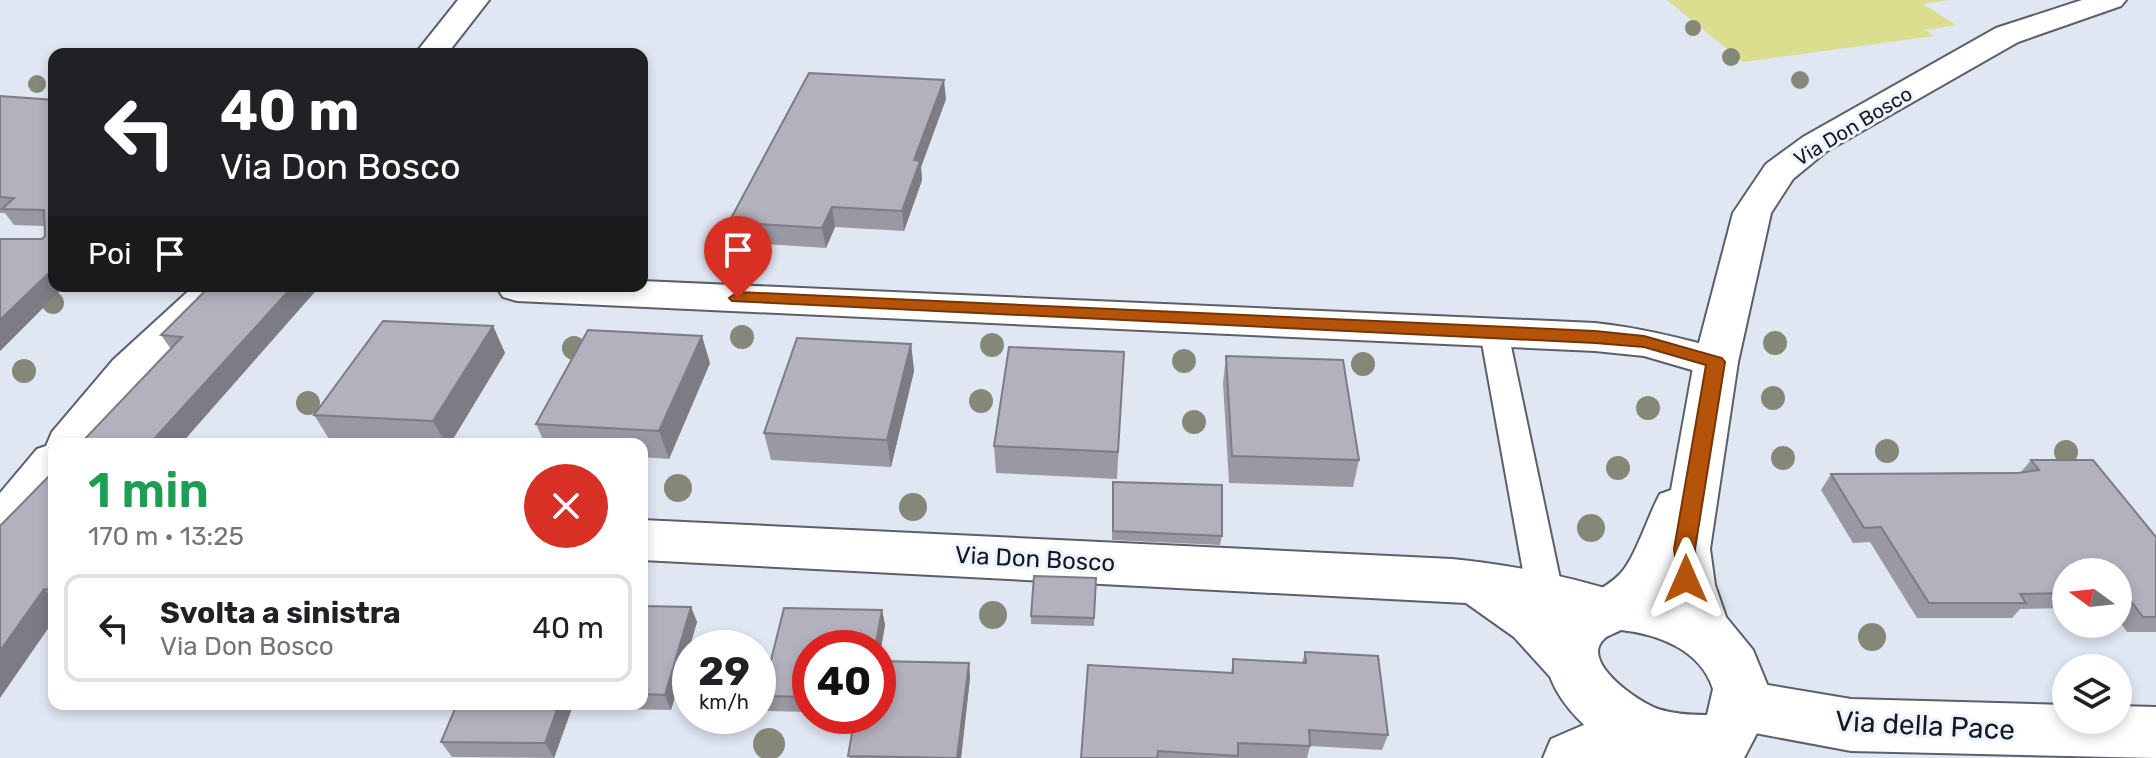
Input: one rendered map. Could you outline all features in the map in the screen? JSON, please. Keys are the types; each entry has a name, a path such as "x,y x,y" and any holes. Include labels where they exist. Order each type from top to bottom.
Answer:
{"street":[{"path":"436,48 474,0"},
{"name":"Via Don Bosco","path":"1709,639 1694,609 1686,579 1685,549 1697,460 1716,362 1752,213 1779,172 1815,144 2007,35 2111,0"},
{"path":"73,438 128,371 212,292"},
{"path":"606,292 1494,332 1644,342 1716,362"},
{"name":"Via Don Bosco","path":"648,540 1486,582 1612,610 1641,587 1697,460"},
{"path":"0,528 48,468"},
{"name":"Via Don Bosco","path":"1429,578 1488,590 1516,605 1541,627 1572,663"},
{"path":"1572,758 1595,747 1702,749 1731,735 1741,683 1728,659 1709,639 1663,613 1612,610 1580,630 1572,645 1572,663 1578,684 1592,706 1649,747"},
{"name":"Via della Pace","path":"1731,735 1851,725 2156,733"}],"lane":[{"path":"1494,332 1545,593"}],"green space":[{"path":"1667,0 1950,0 1923,4 1956,25 1925,30 1934,36 1743,62"}],"building":[{"path":"809,73 944,80 914,160 920,161 902,211 832,207 822,228 729,222"},
{"path":"0,96 48,100 48,274 0,320 0,239 42,239 45,236 44,210 2,209 14,198 0,197"},
{"path":"204,292 288,292 155,438 86,438 182,337 161,335"},
{"path":"383,321 493,326 433,421 314,415"},
{"path":"588,330 702,336 659,431 536,424"},
{"path":"797,338 911,344 887,440 764,433"},
{"path":"1009,347 1124,352 1118,452 994,446"},
{"path":"1226,356 1343,360 1359,460 1232,456"},
{"path":"2031,460 2093,460 2156,537 2156,617 2143,617 2132,603 2132,558 2052,558 2052,593 2020,594 2026,603 1929,603 1881,527 1864,528 1831,474 2018,473 2039,470"},
{"path":"48,477 48,589 44,589 0,651 0,526"},
{"path":"1113,482 1222,485 1222,536 1113,531"},
{"path":"1034,576 1096,578 1094,618 1031,616"},
{"path":"648,606 691,607 684,630 672,630 672,671 665,695 648,694"},
{"path":"784,608 882,610 878,630 792,630 792,697 776,696 776,640"},
{"path":"1305,652 1378,656 1388,735 1309,730 1310,746 1238,743 1238,756 1158,751 1157,758 1081,758 1088,665 1233,673 1233,659 1306,663"},
{"path":"896,661 969,663 957,758 848,756 852,734 896,734"},
{"path":"454,710 557,710 545,743 441,742"}],"route":[{"path":"738,298 1595,337 1644,342 1716,362 1697,460 1685,549 1686,579"}]}
